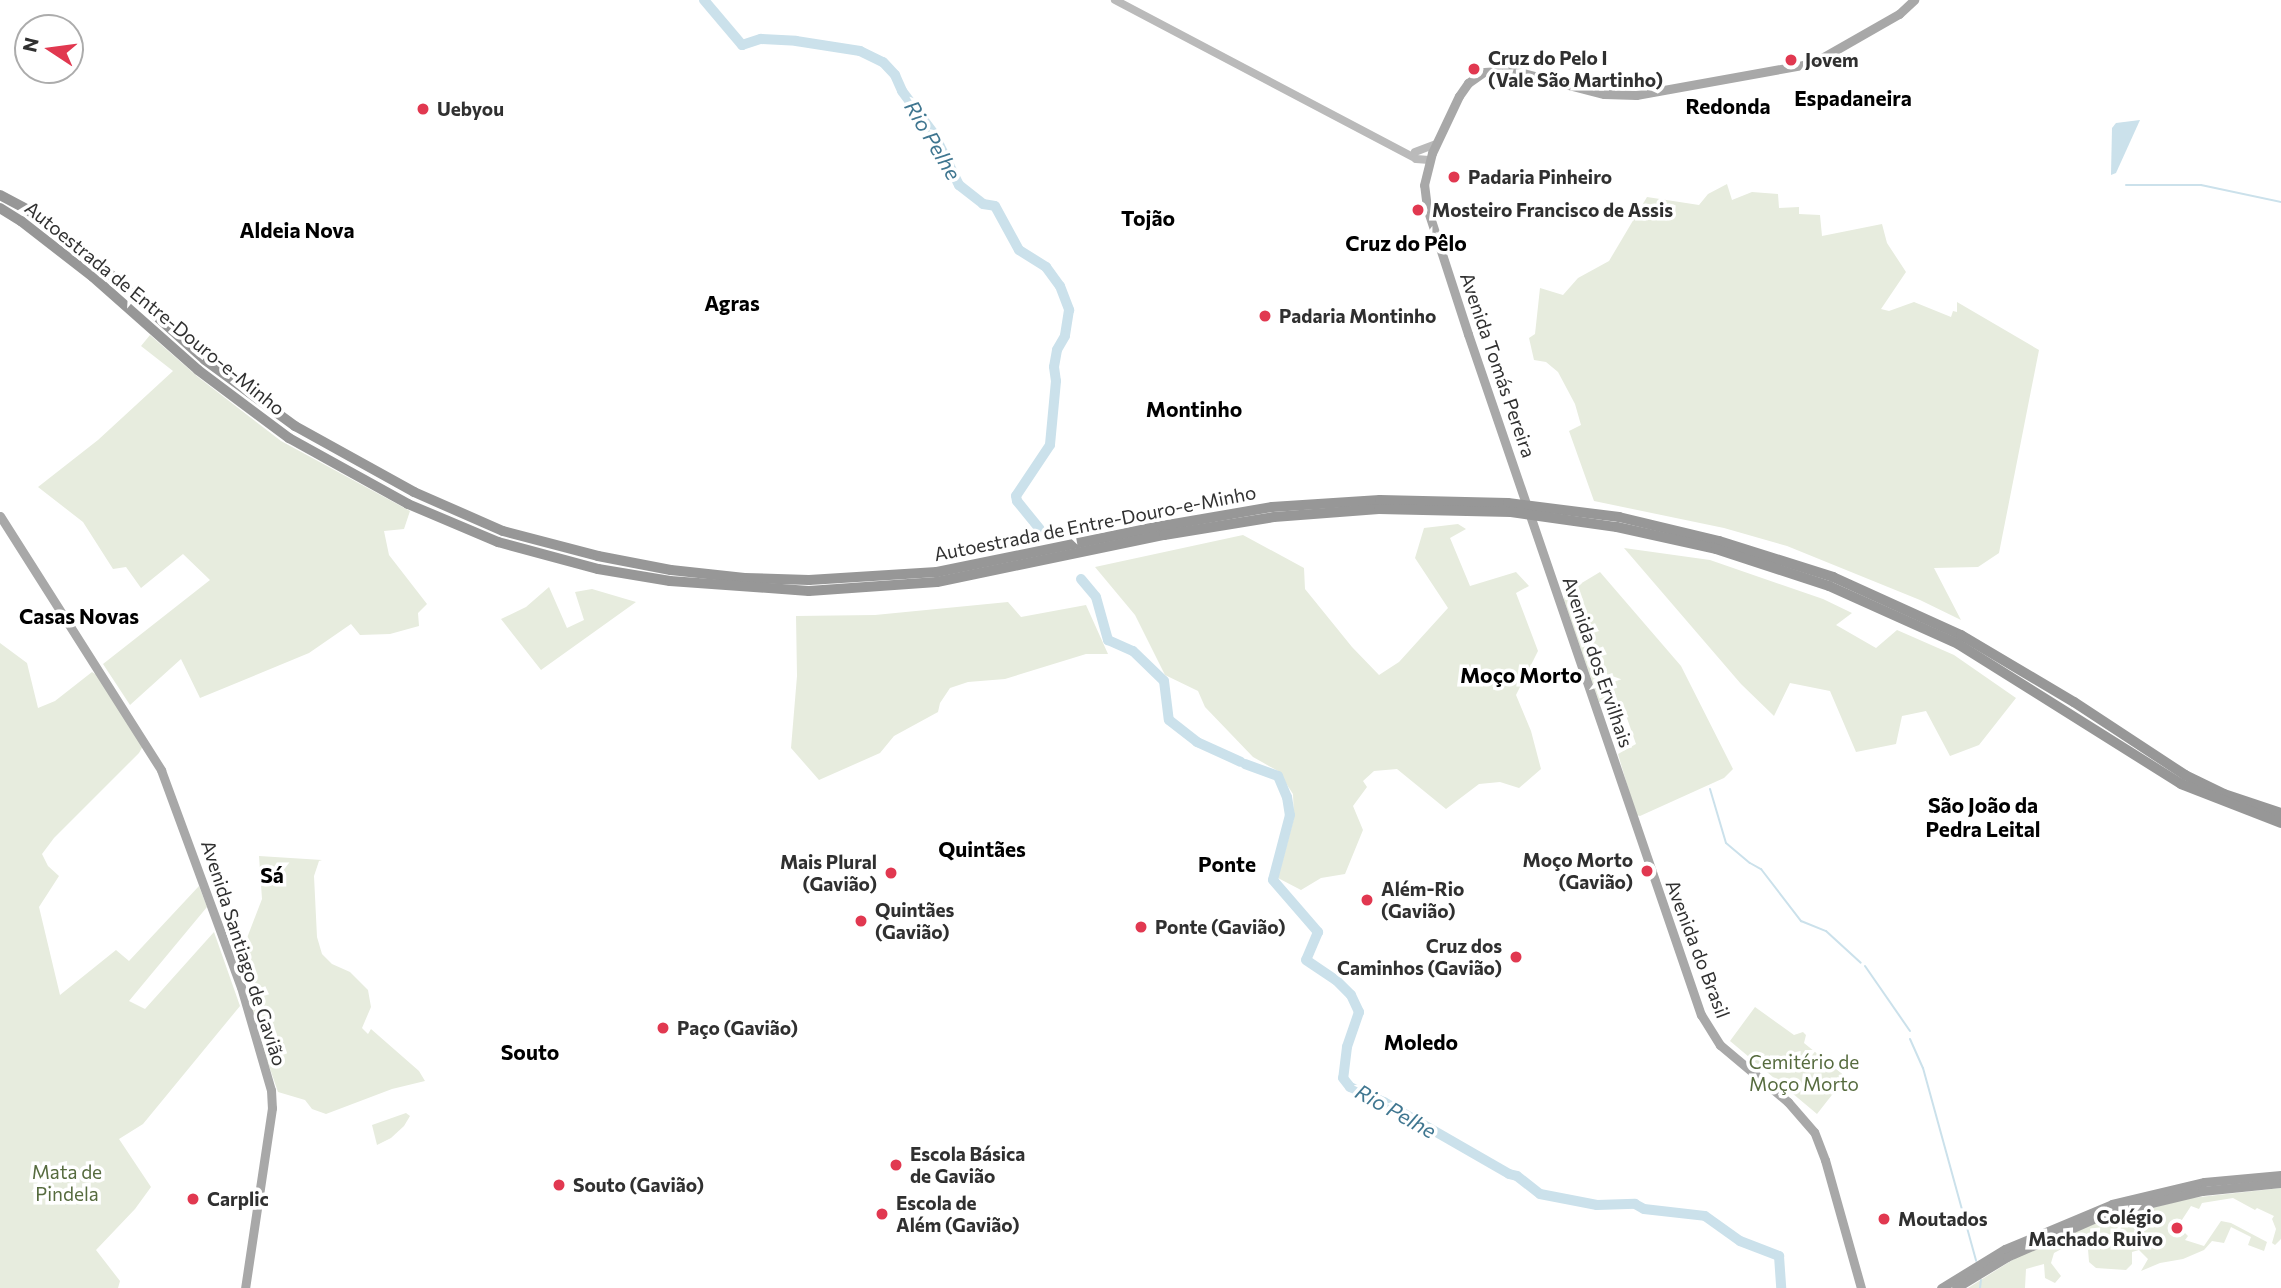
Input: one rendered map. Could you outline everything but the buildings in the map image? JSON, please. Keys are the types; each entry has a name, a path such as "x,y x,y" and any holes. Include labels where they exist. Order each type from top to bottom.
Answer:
{"highway":[{"name":"Autoestrada de Entre-Douro-e-Minho","path":"0,195 28,210 101,266 205,360 295,426 414,492 503,531 598,556 671,570 745,578 810,580 937,572 1163,526 1272,508 1380,500 1619,517 1719,541 1833,577 1961,635 2074,702 2185,775 2224,794 2281,813"},
{"name":"Autoestrada de Entre-Douro-e-Minho","path":"0,208 21,220 198,370 289,438 408,504 498,542 598,569 744,589 809,591 886,588 937,582 1164,535 1274,517 1380,509 1510,508"},
{"name":"Autoestrada de Entre-Douro-e-Minho","path":"1546,511 1716,549 1829,586 1958,644 2181,784 2281,823"},
{"path":"1941,1288 2005,1249 2112,1204 2204,1182 2281,1175"},
{"path":"1956,1288 2007,1257 2105,1214 2202,1191 2281,1183"}],"main road":[{"path":"1115,0 1402,150 1429,160"},
{"name":"Avenida Tomás Pereira","path":"1528,510 1431,220 1424,185 1429,160 1464,88 1473,78 1494,69 1511,70 1620,96 1813,64 1899,14 1914,0"},
{"path":"1416,156 1436,144"},
{"path":"1416,156 1423,173 1424,185"},
{"name":"Avenida dos Ervilhais","path":"1528,510 1636,825"},
{"name":"Avenida Santiago de Gavião","path":"0,516 155,758 176,804 241,987 271,1090 271,1115 245,1288"},
{"name":"Avenida do Brasil","path":"1636,825 1706,1026 1732,1057 1800,1113 1820,1145 1861,1288"}],"green space":[{"path":"1727,184 1732,200 1752,192 1778,194 1779,208 1799,207 1799,214 1820,215 1822,236 1882,224 1887,243 1906,272 1881,309 1889,311 1914,302 1951,317 1953,311 1957,312 1957,302 2039,350 1999,553 1978,567 1934,568 1961,620 1920,600 1787,546 1724,528 1594,501 1569,431 1581,425 1575,404 1558,372 1546,362 1534,360 1529,338 1535,334 1540,288 1563,295 1578,278 1609,261 1647,197 1699,205 1708,194"},
{"path":"150,335 198,377 281,441 410,511 404,529 384,531 389,555 427,604 418,613 419,626 390,634 360,635 351,624 309,653 200,698 181,659 130,705 103,664 210,580 183,554 141,588 126,567 113,569 83,522 38,487 98,440 173,371 141,346"},
{"path":"1458,524 1466,529 1450,538 1470,586 1516,572 1529,586 1516,593 1538,651 1516,695 1531,731 1541,769 1519,788 1500,782 1479,784 1446,809 1397,769 1374,771 1363,781 1367,787 1353,806 1363,830 1345,874 1321,878 1301,890 1278,878 1294,818 1293,794 1278,771 1253,757 1205,707 1198,691 1165,675 1135,615 1095,567 1243,535 1304,568 1305,589 1352,647 1379,675 1399,662 1448,608 1415,558 1424,528"},
{"path":"1624,548 1710,560 1823,599 1852,613 1836,625 1876,648 1897,630 1954,655 2016,698 1979,745 1950,756 1926,711 1902,716 1896,744 1856,752 1830,691 1790,683 1774,716 1741,684"},
{"path":"1600,572 1681,666 1733,769 1724,778 1640,816 1636,815 1618,754 1636,744 1621,701 1599,702 1564,600 1565,593"},
{"path":"549,587 567,628 584,620 575,592 592,589 636,602 541,670 501,619 526,607"},
{"path":"1008,602 1021,617 1086,605 1108,654 1086,654 1005,679 968,682 950,688 940,703 938,712 894,736 880,753 819,780 791,748 797,676 796,616 875,615"},
{"name":"Mata de Pindela","path":"0,643 27,663 38,708 55,701 92,672 100,677 144,744 139,753 54,838 42,854 48,866 59,876 39,907 60,995 116,950 129,961 199,886 207,907 129,1001 145,1009 214,932 240,1006 143,1124 119,1139 151,1187 135,1209 96,1250 120,1281 118,1288 0,1288"},
{"path":"259,856 322,860 319,861 314,876 317,937 322,954 332,964 350,972 368,990 371,1007 362,1028 368,1034 371,1029 419,1071 425,1081 392,1089 326,1114 312,1109 305,1100 278,1092 246,999 251,972 247,938 262,899"},
{"name":"Cemitério de Moço Morto","path":"1755,1007 1794,1035 1803,1032 1806,1035 1804,1043 1846,1077 1817,1114 1730,1041"},
{"path":"406,1113 410,1116 404,1126 391,1138 377,1145 372,1125"},
{"path":"2281,1188 2281,1239 2275,1245 2272,1243 2276,1229 2272,1219 2274,1216 2257,1208 2255,1210 2233,1198 2202,1203 2199,1209 2191,1206 2178,1226 2188,1236 2185,1240 2204,1246 2221,1221 2231,1223 2267,1242 2264,1251 2248,1245 2251,1237 2231,1227 2224,1243 2212,1241 2204,1250 2183,1259 2160,1263 2141,1271 2148,1259 2139,1250 2132,1252 2132,1264 2126,1270 2096,1268 2089,1262 2088,1249 2067,1246 2054,1253 2051,1263 2061,1276 2055,1283 2045,1278 2044,1264 2026,1269 2025,1288 1968,1288 2022,1254 2103,1220 2191,1198"}],"water":[{"path":"2140,120 2116,173 2111,175 2112,128 2116,123"}],"waterway":[{"name":"Rio Pelhe","path":"704,0 742,45 761,39 796,41 860,51 883,62 895,75 902,91 934,134 959,185 983,204 995,206 1019,250 1046,267 1060,286 1069,310 1065,336 1057,350 1054,367 1056,381 1050,445 1016,496 1017,501 1040,529"},
{"path":"2126,185 2201,185 2281,202"},
{"name":"Rio Pelhe","path":"1081,579 1096,597 1108,640 1133,651 1164,681 1169,720 1197,742 1241,762"},
{"name":"Rio Pelhe","path":"1245,764 1278,776 1287,797 1290,815 1273,880 1318,932 1306,960 1336,980 1351,995 1359,1012 1347,1047 1343,1078 1350,1087 1384,1102 1509,1174 1517,1176 1540,1194 1597,1205 1635,1204 1644,1209 1705,1216 1740,1241 1779,1256 1781,1288"},
{"path":"1710,789 1726,843 1761,869 1801,921 1826,931 1861,963"},
{"path":"1865,966 1910,1031"},
{"path":"1910,1039 1923,1068 1976,1261"},
{"path":"1980,1288 1981,1280"}],"place":[{"name":"Jovem","path":"1791,60"},
{"name":"Cruz do Pelo I (Vale São Martinho)","path":"1474,69"},
{"name":"Uebyou","path":"423,109"},
{"name":"Padaria Pinheiro","path":"1454,177"},
{"name":"Mosteiro Francisco de Assis","path":"1418,210"},
{"name":"Padaria Montinho","path":"1265,316"},
{"name":"Moço Morto (Gavião)","path":"1647,871"},
{"name":"Mais Plural (Gavião)","path":"891,873"},
{"name":"Além-Rio (Gavião)","path":"1367,900"},
{"name":"Quintães (Gavião)","path":"861,921"},
{"name":"Ponte (Gavião)","path":"1141,927"},
{"name":"Cruz dos Caminhos (Gavião)","path":"1516,957"},
{"name":"Paço (Gavião)","path":"663,1028"},
{"name":"Escola Básica de Gavião","path":"896,1165"},
{"name":"Souto (Gavião)","path":"559,1185"},
{"name":"Carplic","path":"193,1199"},
{"name":"Escola de Além (Gavião)","path":"882,1214"},
{"name":"Moutados","path":"1884,1219"},
{"name":"Colégio Machado Ruivo","path":"2177,1228"}],"district":[{"name":"Espadaneira","path":"1853,98"},
{"name":"Redonda","path":"1728,106"},
{"name":"Tojão","path":"1148,218"},
{"name":"Aldeia Nova","path":"297,230"},
{"name":"Cruz do Pêlo","path":"1406,243"},
{"name":"Agras","path":"732,303"},
{"name":"Montinho","path":"1194,409"},
{"name":"Casas Novas","path":"79,616"},
{"name":"Moço Morto","path":"1521,675"},
{"name":"São João da Pedra Leital","path":"1983,817"},
{"name":"Quintães","path":"982,849"},
{"name":"Ponte","path":"1227,864"},
{"name":"Sá","path":"272,875"},
{"name":"Moledo","path":"1421,1042"},
{"name":"Souto","path":"530,1052"}]}
